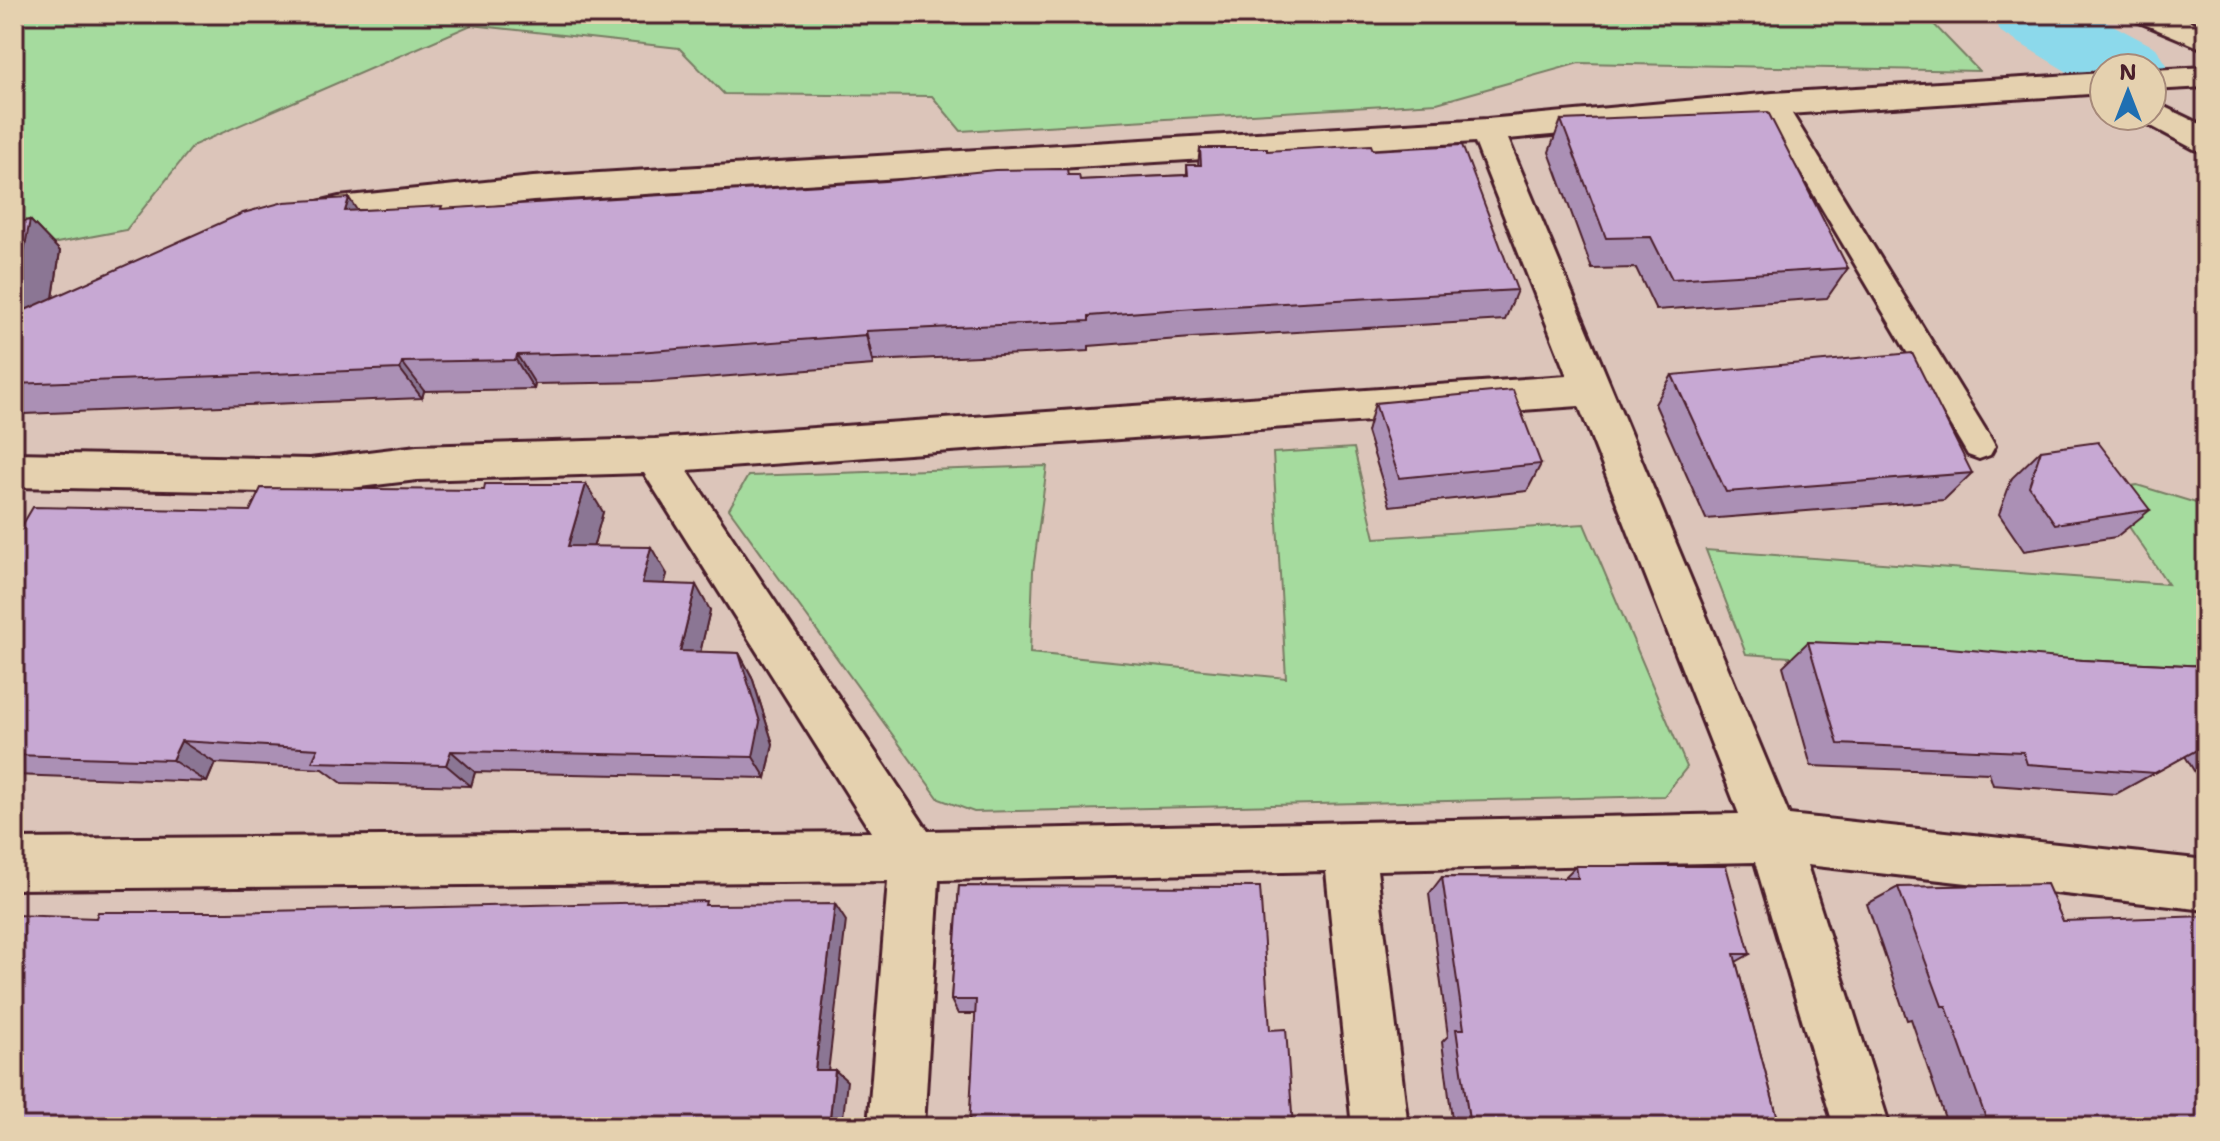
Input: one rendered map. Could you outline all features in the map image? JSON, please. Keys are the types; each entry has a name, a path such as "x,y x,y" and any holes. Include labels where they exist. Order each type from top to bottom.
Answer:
{"street":[{"path":"2148,14 2206,40"},
{"path":"2168,79 2206,77"},
{"path":"258,229 339,209 490,192 1487,130 1773,104 2088,85"},
{"path":"2168,121 2206,141"},
{"path":"1487,130 1773,837 1862,1127"},
{"path":"14,470 310,476 417,463 655,456 1591,390"},
{"path":"655,456 915,856 896,1127"},
{"path":"14,864 915,856 1773,837 2205,885"},
{"path":"1349,847 1380,1127"}],"lane":[{"path":"1773,104 1979,446"}],"green space":[{"path":"14,14 1924,14 1979,71 1579,63 1437,103 961,131 932,96 724,94 679,48 471,25 194,145 126,230 14,251"},
{"path":"1354,448 1375,538 1584,524 1687,767 1664,796 974,812 939,799 729,509 748,476 1047,466 1033,571 1030,653 1286,678 1273,453"},
{"path":"2137,485 2206,506 2206,686 1746,654 1706,550 2168,584 2104,490"}],"building":[{"path":"1768,112 1848,268 1672,279 1651,237 1606,238 1561,120"},
{"path":"1371,145 1373,150 1462,145 1517,290 1195,308 1089,316 1089,321 866,331 866,335 637,352 517,355 516,360 402,362 400,369 14,384 14,315 243,213 284,202 349,198 345,211 442,206 441,209 886,181 995,170 1067,169 1068,175 1079,175 1080,180 1188,175 1187,165 1201,165 1200,148 1267,148 1267,151"},
{"path":"30,220 21,267 14,271 14,223"},
{"path":"1912,353 1972,473 1726,492 1672,375"},
{"path":"1513,390 1541,464 1399,478 1375,403"},
{"path":"2098,442 2150,510 2055,524 2029,486 2041,450"},
{"path":"485,484 586,484 568,546 651,547 642,583 696,585 680,651 739,653 760,722 753,757 451,751 446,765 312,762 318,749 181,741 172,760 14,755 14,539 33,507 250,511 261,488 484,490"},
{"path":"1808,642 1938,647 2082,660 2206,666 2206,745 2155,773 2027,764 2023,752 1838,744"},
{"path":"1576,866 1726,866 1750,954 1734,954 1780,1127 1470,1127 1456,1029 1464,1029 1442,877 1578,878"},
{"path":"2047,884 2063,921 2206,916 2206,1127 1989,1127 1946,1006 1942,1006 1898,887"},
{"path":"959,886 1260,887 1270,1030 1286,1029 1293,1127 969,1127 976,1000 951,1000"},
{"path":"706,901 705,905 835,904 815,1070 835,1070 829,1127 14,1127 14,915 96,918 98,912"}],"waterway":[{"path":"2031,14 2093,52"}]}
